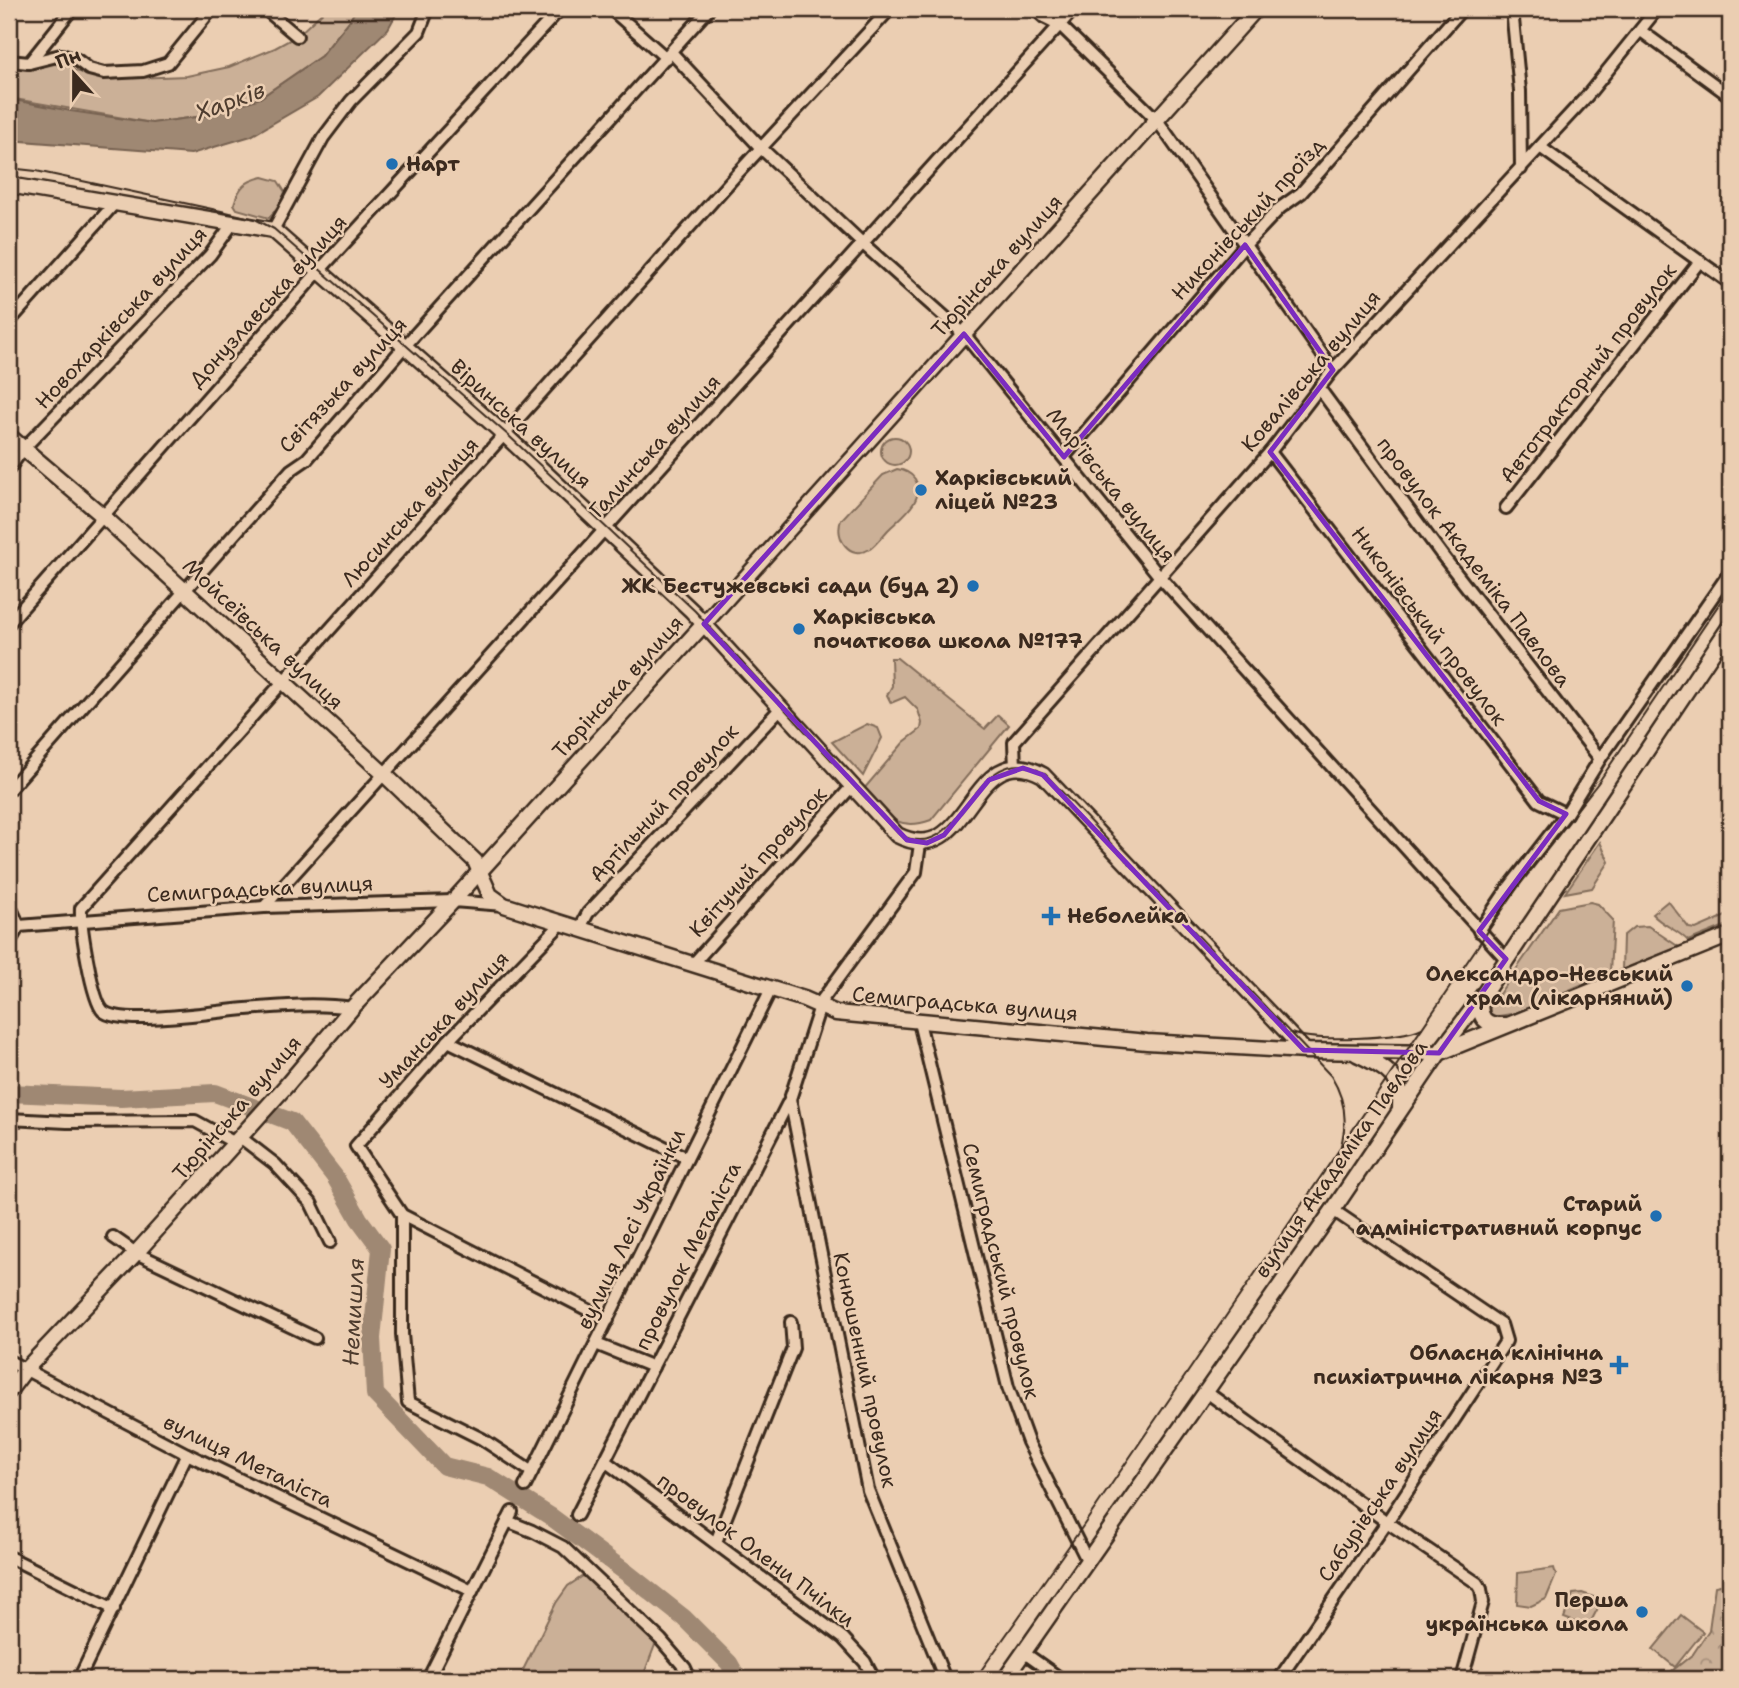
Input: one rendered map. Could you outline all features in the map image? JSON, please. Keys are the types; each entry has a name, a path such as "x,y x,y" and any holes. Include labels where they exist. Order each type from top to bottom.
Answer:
{"main road":[{"name":"Тюрінська вулиця","path":"9,1391 24,1370 136,1253 352,1008 453,901 704,624 1256,9"},
{"path":"9,185 273,230"},
{"name":"Віринська вулиця","path":"273,230 505,435 606,530 704,624 897,835 920,844"},
{"name":"Мойсеївська вулиця","path":"9,436 103,516 383,773 475,861 479,872"},
{"name":"вулиця Академіка Павлова","path":"1005,1679 1333,1210 1439,1053 1481,998 1730,626"},
{"path":"920,844 933,842 944,835 989,780 1001,772 1015,768 1043,775 1304,1050"},
{"path":"479,872 490,895 504,905"},
{"name":"Семиградська вулиця","path":"504,905 804,999 836,1013 1147,1042 1353,1052 1439,1053"},
{"path":"1439,1053 1730,935"},
{"path":"1481,998 1480,1013 1485,1022 1506,1025"},
{"path":"1353,1052 1392,1075 1400,1090 1400,1111"}],"street":[{"path":"29,63 72,9"},
{"path":"9,61 29,63 61,55 77,60 89,69 104,73 143,71 168,63 212,9"},
{"path":"265,9 297,36"},
{"path":"273,230 323,138 351,101 419,33 428,9"},
{"name":"Донузлавська вулиця","path":"9,623 320,271 559,9"},
{"name":"Мар'ївська вулиця","path":"611,9 668,55 761,148 964,334 1160,578 1506,959"},
{"name":"Світязька вулиця","path":"9,790 291,470 307,459 405,346 709,9"},
{"name":"Люсинська вулиця","path":"80,921 84,902 761,148 890,9"},
{"path":"1035,9 1060,25 1157,120 1334,370"},
{"name":"Галинська вулиця","path":"264,907 1074,9"},
{"name":"Никонівський проїзд","path":"1064,457 1245,245 1280,208 1301,193 1462,9"},
{"path":"1512,9 1520,91 1521,169"},
{"name":"Ковалівська вулиця","path":"1015,768 1014,742 1270,452 1334,370 1521,169 1657,9"},
{"path":"1641,31 1730,96"},
{"path":"1540,147 1730,283"},
{"path":"9,322 115,203"},
{"name":"Новохарківська вулиця","path":"9,469 23,449 210,255 233,223"},
{"name":"Автотракторний провулок","path":"1506,508 1700,261"},
{"name":"провулок Академіка Павлова","path":"1319,388 1600,759"},
{"name":"Никонівський провулок","path":"1270,452 1539,801 1566,814"},
{"path":"1479,931 1506,891 1566,814 1600,759 1730,572"},
{"name":"Артільний провулок","path":"580,928 588,913 780,708"},
{"name":"Квітучий провулок","path":"692,964 852,786"},
{"path":"819,1007 825,995 916,872 920,844"},
{"name":"Семиградська вулиця","path":"19,926 264,907 453,901 504,905"},
{"path":"9,905 19,926 9,943"},
{"path":"80,921 96,998 103,1010 114,1017 142,1018 332,1005 352,1008"},
{"name":"Уманська вулиця","path":"402,1215 356,1146 448,1041 562,923"},
{"name":"вулиця Лесі Українки","path":"525,1486 771,989"},
{"name":"провулок Металіста","path":"577,1515 790,1099 819,1007"},
{"name":"Семиградський провулок","path":"919,1022 1008,1387 1028,1442 1087,1560"},
{"path":"448,1041 687,1158"},
{"name":"Конюшенний провулок","path":"790,1099 868,1490 944,1679"},
{"path":"9,1119 67,1122 195,1121 241,1137 275,1164 311,1203 330,1242"},
{"name":"Сабурівська вулиця","path":"1279,1679 1387,1522 1506,1341 1501,1324 1333,1210"},
{"path":"532,1472 482,1439 408,1402 402,1334 402,1215 608,1321"},
{"path":"113,1237 136,1253 315,1338"},
{"path":"716,1542 793,1348 791,1322"},
{"path":"596,1344 653,1367"},
{"name":"вулиця Металіста","path":"9,1361 187,1454 472,1591"},
{"path":"1205,1391 1477,1583 1481,1588 1483,1602 1462,1679"},
{"path":"79,1679 187,1454"},
{"name":"провулок Олени Пчілки","path":"605,1461 843,1638 865,1661 874,1679"},
{"path":"428,1679 510,1517 563,1547 662,1640 685,1668 690,1679"},
{"path":"9,1558 114,1609"},
{"path":"1023,1652 1062,1679"}],"highlighted area":[{"path":"1245,245 1333,370 1270,452 1539,801 1566,814 1479,931 1506,959 1439,1053 1304,1050 1043,775 1023,768 989,780 944,835 927,843 907,840 704,624 964,334 1064,457"}],"green space":[{"path":"326,9 356,9 321,56 260,98 204,116 152,123 9,98 9,66 42,63 68,65 75,71 90,74 133,78 187,76 229,67 275,48 297,36"},
{"path":"263,177 278,181 285,192 269,218 237,209 234,204 244,186"},
{"path":"895,437 905,441 909,451 905,461 895,465 885,461 881,451 885,441"},
{"path":"897,469 912,475 918,486 918,494 911,507 870,549 863,552 850,550 845,546 840,534 841,520 883,475"},
{"path":"891,658 897,658 985,729 998,715 1009,725 931,820 919,823 909,824 893,818 863,790 904,742 921,729 918,710 905,697 891,703 887,695 892,686"},
{"path":"867,724 878,728 882,738 863,776 832,742"},
{"path":"1600,842 1609,862 1592,888 1565,893"},
{"path":"1668,901 1689,928 1696,929 1730,914 1730,924 1688,941 1652,914"},
{"path":"1590,902 1598,904 1613,920 1610,972 1517,1013 1493,1017 1490,1007 1559,908"},
{"path":"1648,926 1679,947 1622,970 1623,936 1634,927"},
{"path":"1554,1568 1556,1575 1546,1599 1531,1606 1517,1604 1518,1573"},
{"path":"589,1572 658,1637 642,1679 536,1679 522,1672 556,1603 568,1586"},
{"path":"1730,1583 1730,1679 1665,1679 1693,1654 1709,1630 1715,1586"},
{"path":"1582,1593 1598,1601 1598,1608 1588,1627 1564,1618 1573,1594"},
{"path":"1681,1615 1703,1632 1675,1667 1653,1649"}],"shaded area":[{"path":"356,9 399,9 388,29 318,97 251,136 191,154 9,140 9,99 152,123 204,116 260,98 321,56"}],"waterway":[{"name":"Немишля","path":"9,1093 121,1098 215,1093 292,1122 335,1177 359,1219 381,1249 372,1338 375,1394 444,1466 488,1477 550,1516 627,1573 684,1618 729,1663 738,1679"}],"tram line":[{"path":"9,168 36,171 226,212 255,219 274,229 509,436 695,611 899,834 921,840 940,834 985,783 1001,770 1021,765 1045,774 1331,1076 1341,1098 1345,1120 1335,1165"},
{"path":"975,1679 1083,1526 1531,868 1598,783 1730,588"},
{"path":"1291,1033 1318,1038 1357,1038 1395,1035 1422,1028"}],"place":[{"name":"Нарт","path":"392,164"},
{"name":"Харківський ліцей №23","path":"921,490"},
{"name":"ЖК Бестужевські сади (буд 2)","path":"973,586"},
{"name":"Харківська початкова школа №177","path":"799,629"},
{"name":"Неболейка","path":"1051,916"},
{"name":"Олександро-Невський храм (лікарняний)","path":"1687,986"},
{"name":"Старий адміністративний корпус","path":"1656,1216"},
{"name":"Обласна клінічна психіатрична лікарня №3","path":"1619,1365"},
{"name":"Перша українська школа","path":"1642,1612"}],"water label":[{"name":"Харків","path":"230,101"}]}
